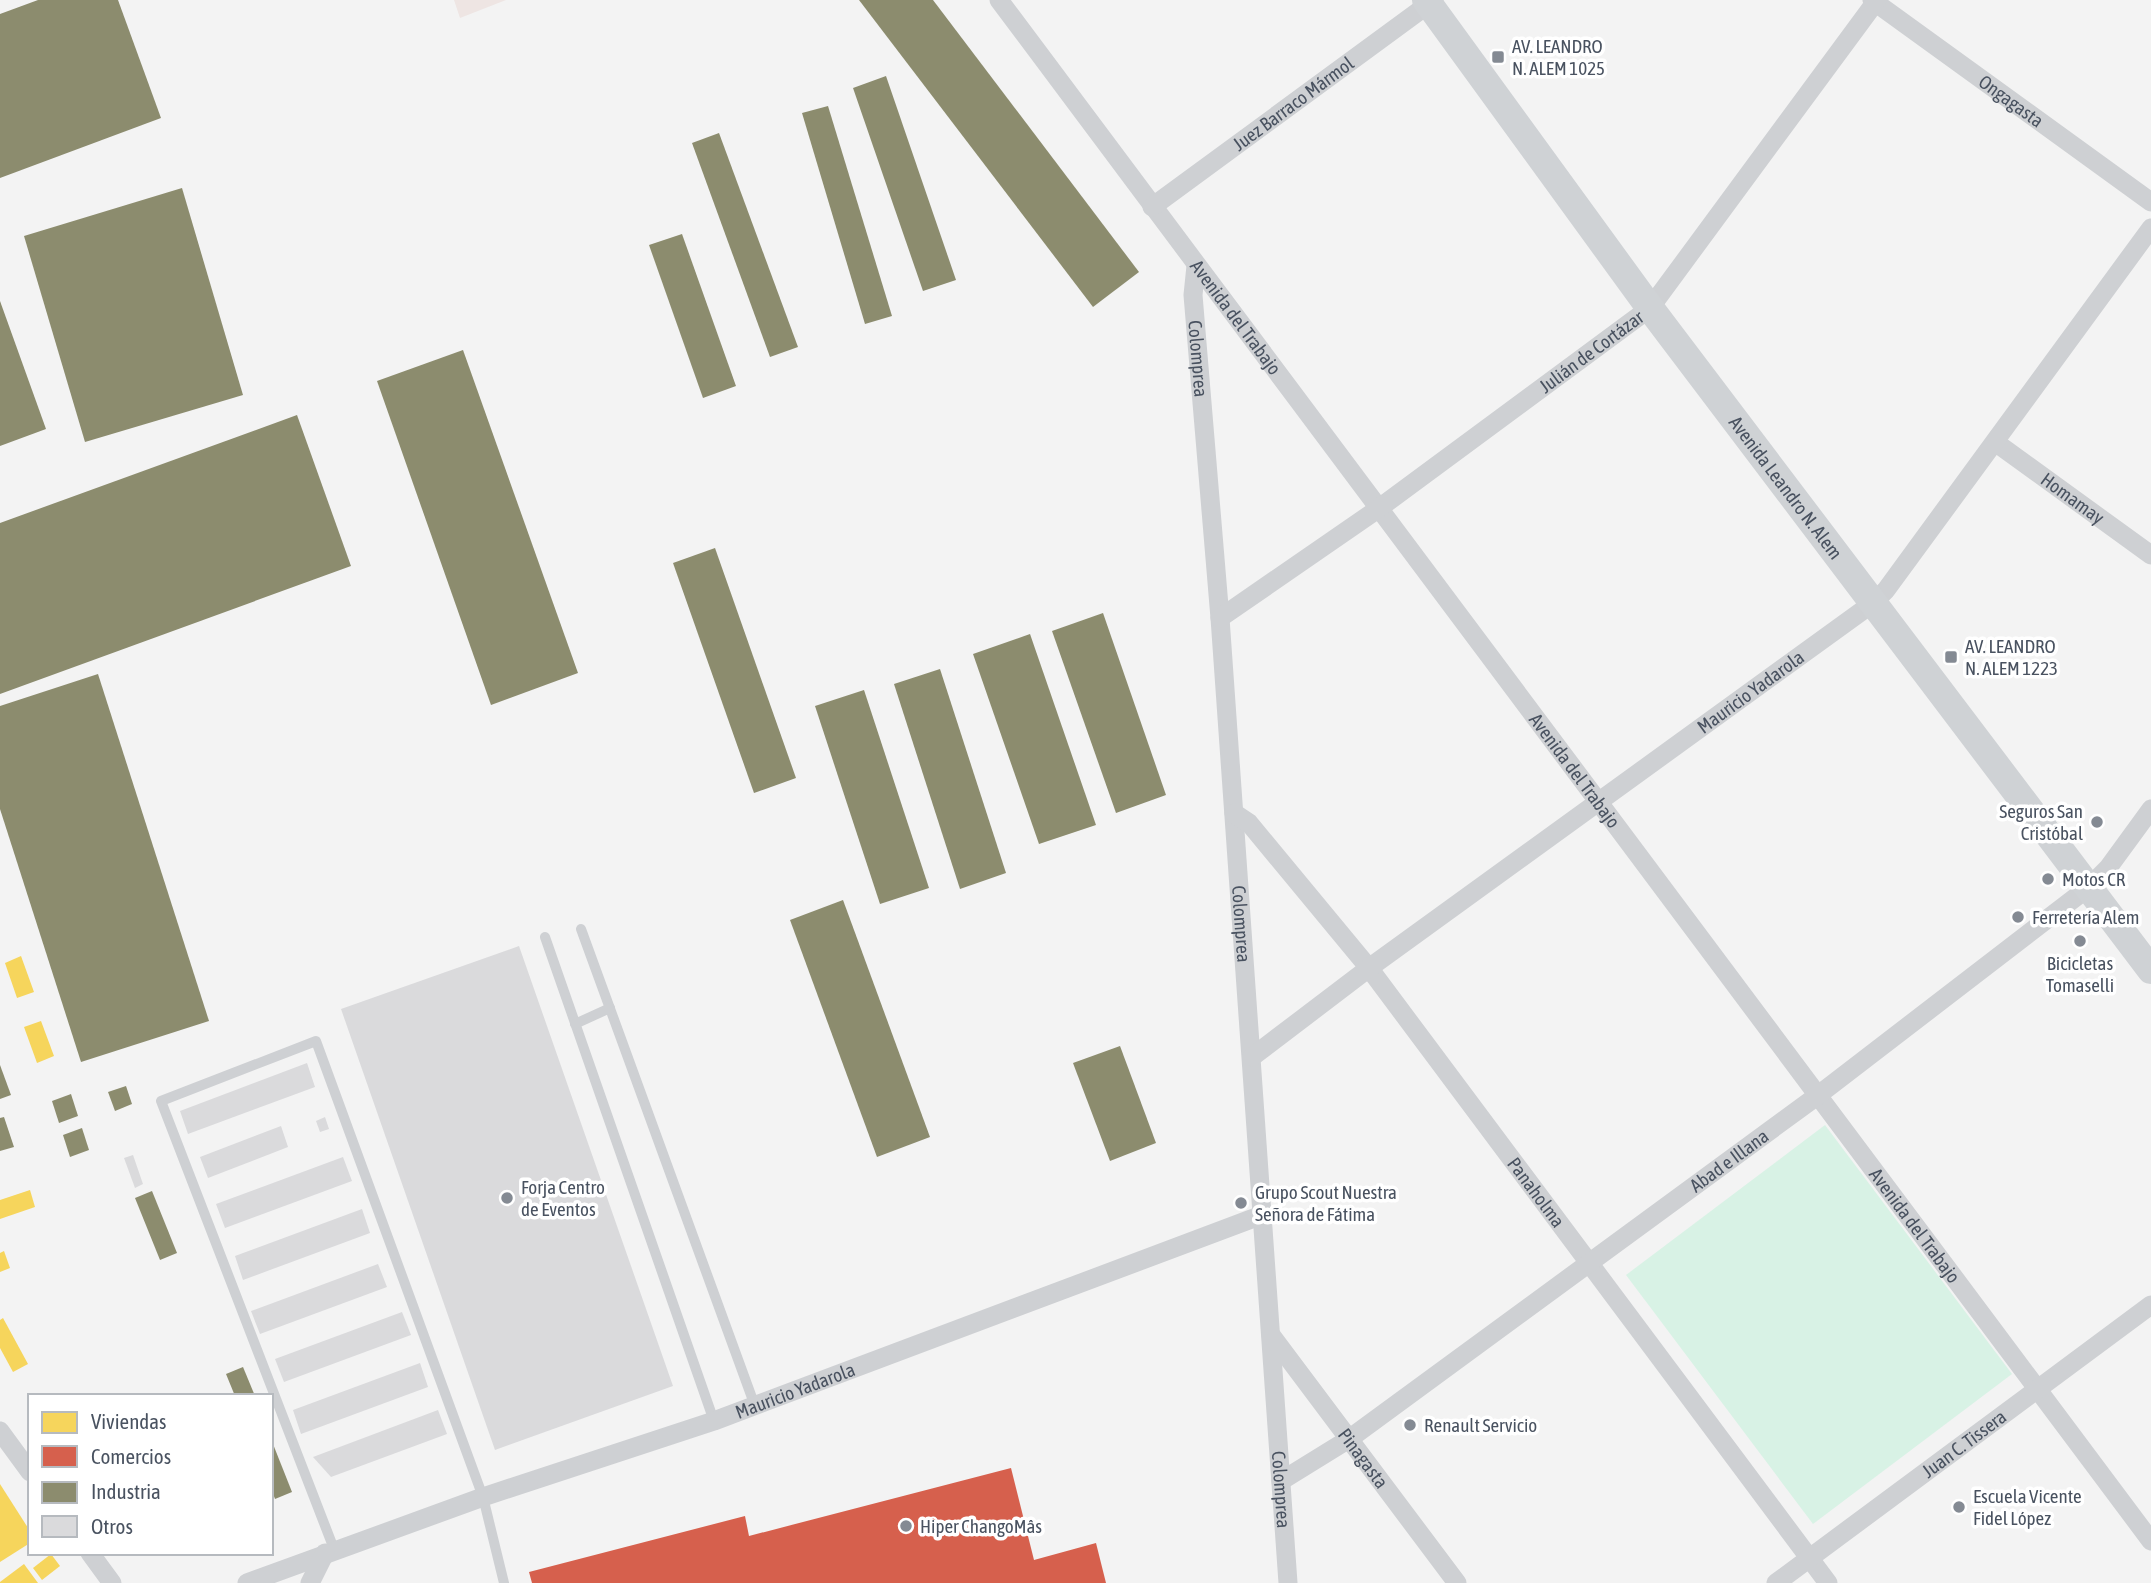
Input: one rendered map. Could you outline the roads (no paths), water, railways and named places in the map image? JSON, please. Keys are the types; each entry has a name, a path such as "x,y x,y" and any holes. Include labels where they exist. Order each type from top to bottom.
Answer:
{"main road":[{"name":"Avenida Leandro N. Alem","path":"1430,2 1650,308 2151,970"}],"street":[{"name":"Avenida del Trabajo","path":"999,0 2151,1541"},
{"name":"Ongagasta","path":"1875,1 2151,202"},
{"name":"Julián de Cortázar","path":"1220,618 1378,509 1650,308 1875,1"},
{"name":"Juez Barraco Mármol","path":"1152,207 1430,2"},
{"name":"Mauricio Yadarola","path":"1252,1056 1368,968 1872,603 1886,590 2151,228"},
{"name":"Colomprea","path":"1196,266 1193,295 1220,618 1288,1583"},
{"name":"Homamay","path":"1995,442 2151,555"},
{"name":"Abad e Illana","path":"1281,1481 1349,1439 1590,1263 1817,1096 2089,887 2108,868 2151,809"},
{"name":"Panaholma","path":"1234,813 1250,822 1368,968 1828,1583"},
{"name":"Mauricio Yadarola","path":"247,1583 483,1497 714,1421 1262,1215"},
{"name":"Juan C. Tissera","path":"1776,1583 2151,1305"},
{"name":"Pinagasta","path":"1271,1334 1457,1583"},
{"path":"0,1431 28,1469"},
{"path":"310,1583 330,1551"},
{"path":"91,1555 112,1583"}],"lane":[{"path":"581,929 755,1406"},
{"path":"545,937 714,1421"},
{"path":"575,1024 610,1009"},
{"path":"271,1394 161,1101 316,1041 483,1497 505,1583"},
{"path":"273,1399 330,1551"}],"place":[{"name":"AV. LEANDRO N. ALEM 1025","path":"1498,57"},
{"name":"AV. LEANDRO N. ALEM 1223","path":"1951,657"},
{"name":"Seguros San Cristóbal","path":"2097,822"},
{"name":"Motos CR","path":"2048,879"},
{"name":"Ferretería Alem","path":"2018,917"},
{"name":"Bicicletas Tomaselli","path":"2080,941"},
{"name":"Forja Centro de Eventos","path":"507,1198"},
{"name":"Grupo Scout Nuestra Señora de Fátima","path":"1241,1203"},
{"name":"Renault Servicio","path":"1410,1425"},
{"name":"Escuela Vicente Fidel López","path":"1959,1507"},
{"name":"Hiper ChangoMâs","path":"906,1526"}]}
